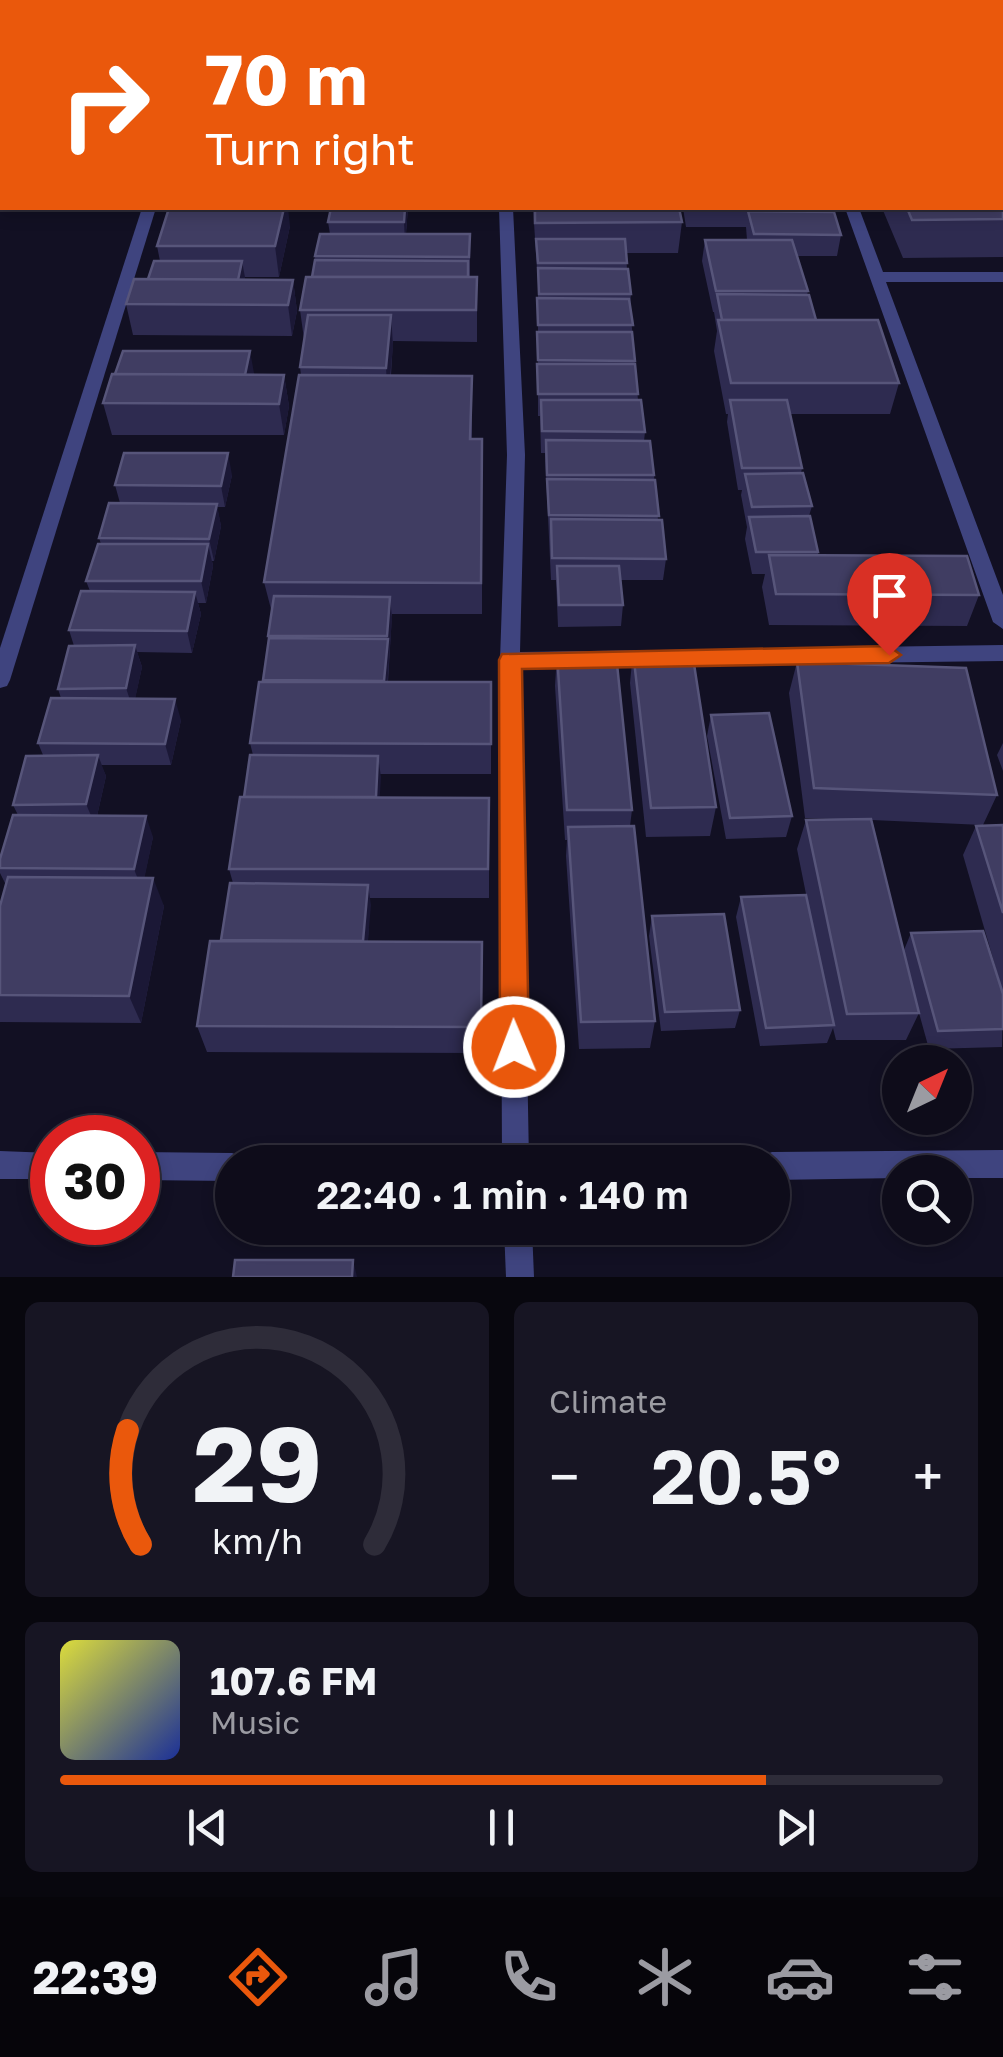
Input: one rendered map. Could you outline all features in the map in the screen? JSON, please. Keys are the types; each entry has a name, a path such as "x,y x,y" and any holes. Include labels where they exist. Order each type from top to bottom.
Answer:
{"street":[{"path":"0,680 148,210"},
{"path":"506,210 516,455 510,660 516,1145"},
{"path":"853,210 1003,622"},
{"path":"878,277 1003,277"},
{"path":"510,660 1003,653"},
{"path":"790,1166 1003,1164"},
{"path":"0,1165 30,1166"},
{"path":"160,1166 215,1167"},
{"path":"519,1245 520,1277"}],"building":[{"path":"168,210 284,210 275,246 157,246"},
{"path":"331,210 405,210 404,222 328,222"},
{"path":"535,210 679,210 682,222 535,223"},
{"path":"908,210 1003,210 1003,219 912,220"},
{"path":"748,211 834,212 841,235 754,234"},
{"path":"320,234 470,234 469,257 315,256"},
{"path":"536,239 625,239 627,263 538,263"},
{"path":"705,240 792,240 808,291 716,291"},
{"path":"315,260 468,261 468,277 312,277"},
{"path":"154,261 242,261 238,280 148,279"},
{"path":"538,268 628,269 631,294 539,294"},
{"path":"306,277 477,277 476,310 300,310"},
{"path":"134,279 293,280 288,305 126,304"},
{"path":"717,294 809,295 816,320 722,320"},
{"path":"537,298 629,299 633,325 538,325"},
{"path":"308,315 391,315 386,368 300,367"},
{"path":"718,320 878,320 899,383 731,383"},
{"path":"537,332 632,332 635,361 538,360"},
{"path":"123,351 250,351 245,375 115,374"},
{"path":"537,364 635,364 638,394 538,394"},
{"path":"112,374 284,375 279,404 103,403"},
{"path":"299,375 472,376 470,439 482,439 481,583 264,582"},
{"path":"541,400 641,400 645,432 542,431"},
{"path":"730,400 787,400 802,468 742,468"},
{"path":"546,440 650,441 654,475 547,475"},
{"path":"124,453 228,453 221,486 115,485"},
{"path":"803,473 812,506 752,507 745,474"},
{"path":"547,479 655,480 659,516 549,515"},
{"path":"109,503 217,504 209,539 99,538"},
{"path":"810,516 818,552 756,552 749,517"},
{"path":"551,519 662,520 666,559 552,558"},
{"path":"98,544 208,544 201,581 86,581"},
{"path":"769,555 967,556 979,595 776,594"},
{"path":"557,566 619,566 623,605 559,605"},
{"path":"81,591 195,592 187,631 69,630"},
{"path":"274,596 390,597 387,636 268,636"},
{"path":"269,638 388,639 384,681 263,680"},
{"path":"135,645 126,688 58,689 69,646"},
{"path":"692,651 716,807 651,808 633,652"},
{"path":"557,654 616,654 632,810 567,810"},
{"path":"797,662 966,668 997,795 814,788"},
{"path":"259,682 491,682 491,744 250,743"},
{"path":"51,698 175,699 165,744 38,743"},
{"path":"769,713 792,816 730,818 711,715"},
{"path":"98,755 86,804 13,805 26,756"},
{"path":"250,755 378,756 376,797 244,797"},
{"path":"240,797 489,798 488,869 229,869"},
{"path":"13,815 146,816 134,869 0,868"},
{"path":"871,819 919,1013 847,1014 806,820"},
{"path":"1003,825 1003,913 976,826"},
{"path":"634,826 655,1021 581,1022 568,827"},
{"path":"8,877 153,878 129,996 0,995 0,906"},
{"path":"230,883 368,885 363,941 221,940"},
{"path":"806,895 834,1025 766,1028 741,897"},
{"path":"724,914 740,1010 665,1012 652,916"},
{"path":"983,931 1003,994 1003,1029 938,1031 911,933"},
{"path":"210,941 482,942 481,1027 197,1026"},
{"path":"235,1260 353,1260 352,1277 233,1277"}],"route":[{"path":"514,1047 510,660 889,655"}]}
